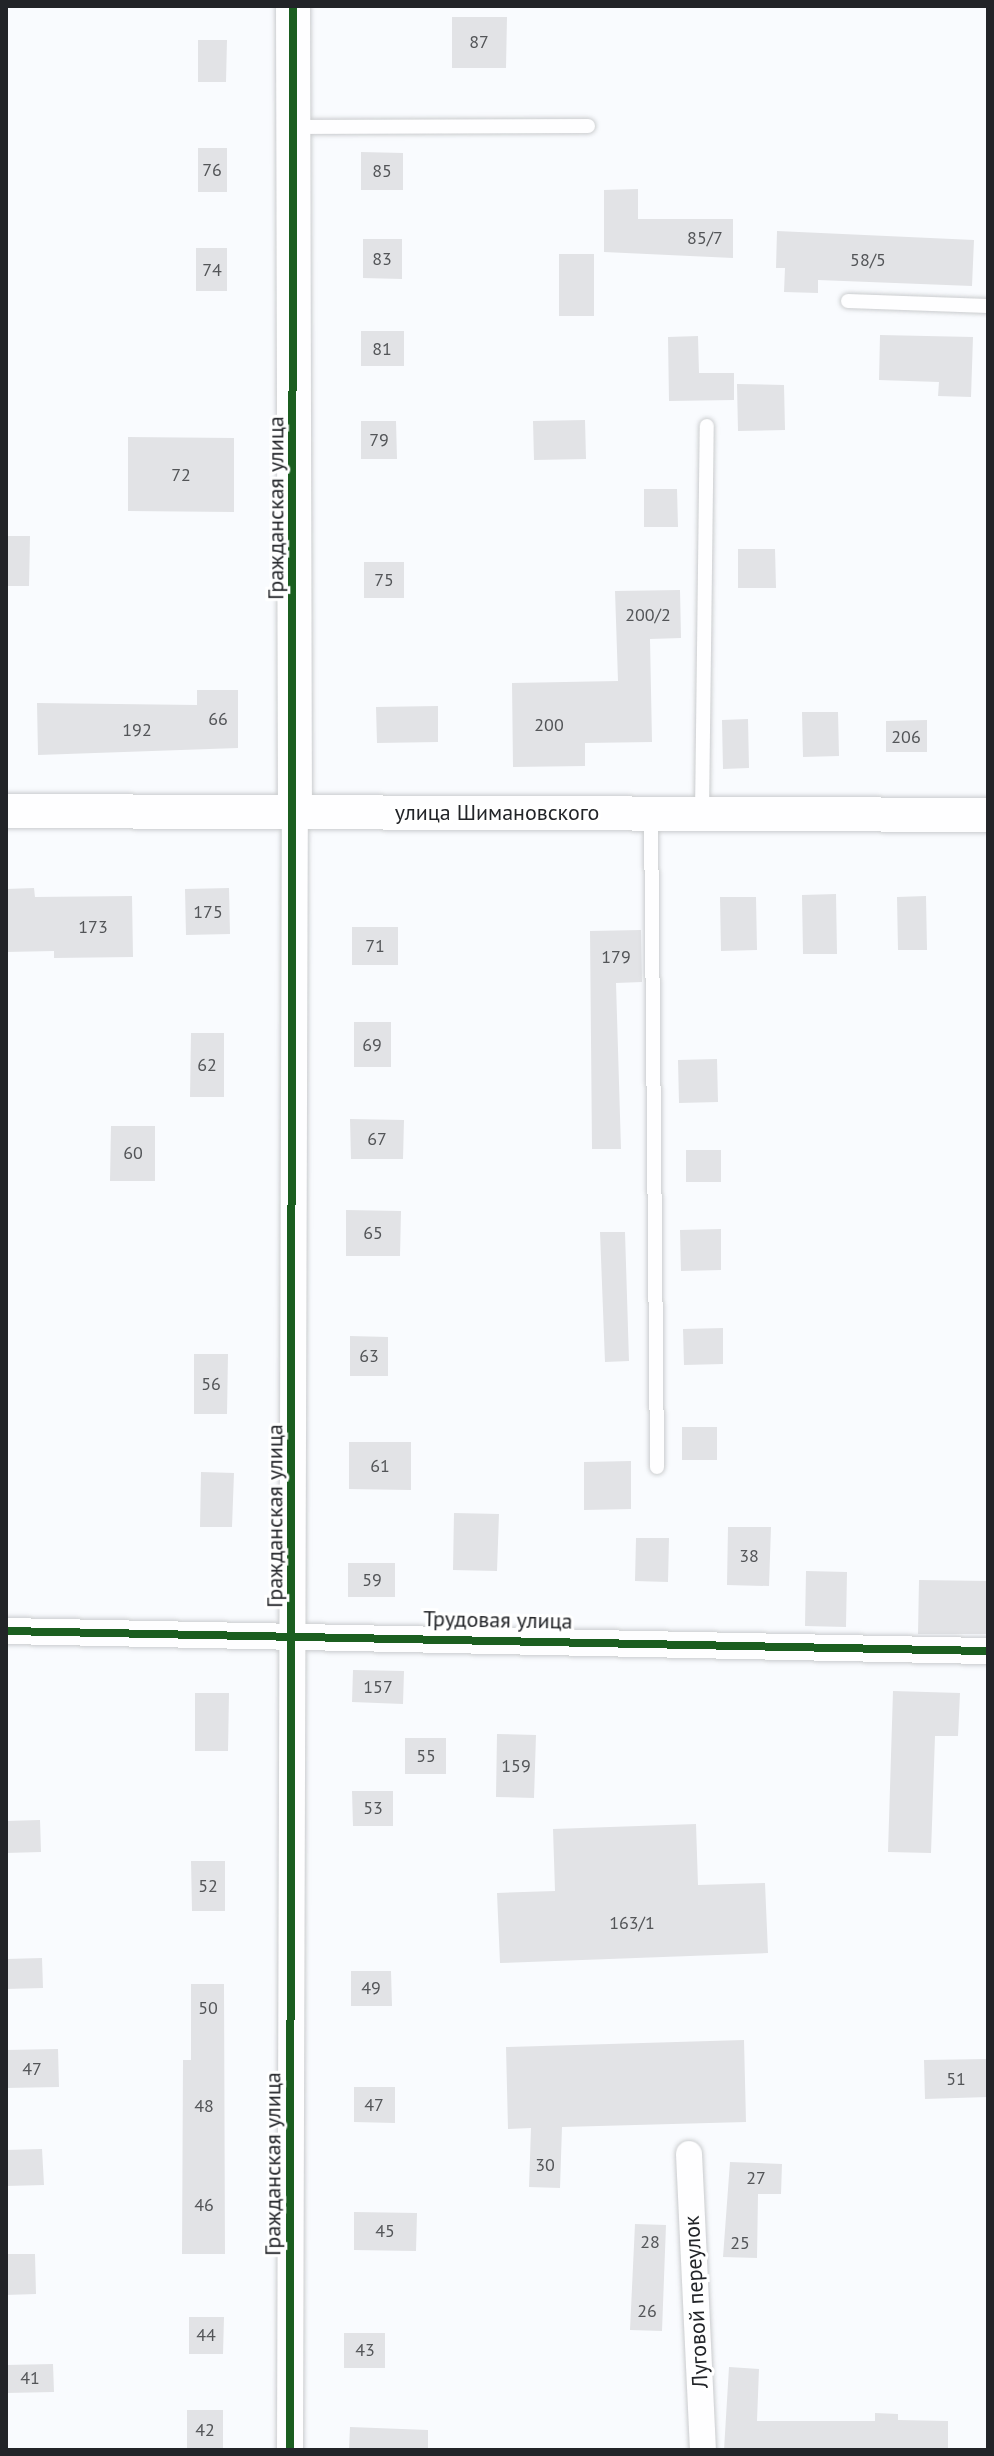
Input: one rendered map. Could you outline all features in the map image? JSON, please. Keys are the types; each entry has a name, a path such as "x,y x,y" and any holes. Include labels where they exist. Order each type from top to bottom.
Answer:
{"street":[{"name":"Гражданская улица","path":"290,2450 295,812 293,6"},
{"name":"улица Шимановского","path":"6,811 988,815"},
{"name":"Трудовая улица","path":"6,1631 293,1633 988,1651"},
{"name":"Луговой переулок","path":"689,2154 703,2450"}],"lane":[{"path":"293,127 588,126"},
{"path":"848,301 988,306"},
{"path":"702,814 707,426"},
{"path":"651,813 657,1467"}],"building":[{"path":"452,17 507,17 506,68 452,68"},
{"path":"198,40 227,40 226,82 198,82"},
{"path":"198,148 227,148 227,192 198,192"},
{"path":"361,152 403,153 403,190 361,190"},
{"path":"638,189 638,219 733,219 733,258 604,252 604,190"},
{"path":"777,231 974,240 972,286 818,280 818,293 784,292 785,268 776,268"},
{"path":"363,239 402,239 402,279 363,278"},
{"path":"196,248 227,248 227,291 196,291"},
{"path":"559,254 594,254 594,316 559,316"},
{"path":"361,331 404,331 404,366 361,366"},
{"path":"880,335 973,337 971,397 938,396 939,382 879,380"},
{"path":"698,336 699,373 734,373 734,400 669,401 668,337"},
{"path":"737,384 784,385 785,430 738,431"},
{"path":"585,420 586,459 534,460 533,421"},
{"path":"361,421 396,421 397,459 361,459"},
{"path":"128,437 234,438 234,512 128,511"},
{"path":"644,489 677,489 678,527 644,527"},
{"path":"6,536 30,536 29,586 6,586"},
{"path":"738,549 775,549 776,588 738,588"},
{"path":"364,562 404,562 404,598 364,598"},
{"path":"680,590 681,638 650,639 652,742 585,743 585,766 513,767 512,683 618,681 615,591"},
{"path":"197,690 238,690 238,748 38,755 37,703 197,705"},
{"path":"438,706 438,742 377,743 376,707"},
{"path":"802,712 838,712 839,756 803,757"},
{"path":"748,719 749,768 723,769 722,720"},
{"path":"927,720 927,752 886,752 886,721"},
{"path":"34,888 35,897 132,896 133,957 54,958 54,951 6,952 6,889"},
{"path":"229,888 230,934 186,935 185,889"},
{"path":"836,894 837,954 803,954 802,895"},
{"path":"926,896 927,950 898,950 897,897"},
{"path":"720,897 756,897 757,950 721,951"},
{"path":"352,927 398,927 398,965 352,965"},
{"path":"641,930 642,982 616,983 621,1149 592,1149 590,931"},
{"path":"354,1022 391,1022 391,1067 354,1067"},
{"path":"191,1033 224,1033 224,1097 190,1097"},
{"path":"717,1059 718,1102 679,1103 678,1060"},
{"path":"350,1119 404,1120 403,1159 351,1159"},
{"path":"111,1126 155,1126 155,1181 110,1181"},
{"path":"686,1150 721,1150 721,1182 686,1182"},
{"path":"346,1210 401,1211 400,1256 346,1256"},
{"path":"721,1229 721,1270 681,1271 680,1230"},
{"path":"600,1232 625,1232 629,1361 605,1362"},
{"path":"723,1328 723,1364 684,1365 683,1329"},
{"path":"350,1336 388,1337 388,1376 350,1376"},
{"path":"194,1354 228,1354 227,1414 194,1414"},
{"path":"682,1427 717,1427 717,1460 682,1460"},
{"path":"349,1442 411,1442 411,1490 349,1489"},
{"path":"631,1461 631,1509 584,1510 584,1462"},
{"path":"201,1472 234,1473 232,1527 200,1527"},
{"path":"454,1513 499,1514 497,1571 453,1570"},
{"path":"728,1527 771,1527 769,1586 727,1585"},
{"path":"636,1538 669,1538 668,1582 635,1581"},
{"path":"348,1563 395,1563 395,1597 348,1597"},
{"path":"806,1571 847,1572 846,1627 805,1626"},
{"path":"919,1580 988,1581 988,1634 918,1634"},
{"path":"353,1670 404,1671 403,1704 352,1702"},
{"path":"893,1691 960,1693 958,1736 935,1736 931,1853 888,1852"},
{"path":"195,1693 229,1693 228,1751 195,1751"},
{"path":"497,1734 536,1735 534,1798 496,1797"},
{"path":"405,1738 446,1738 446,1774 405,1774"},
{"path":"352,1791 393,1791 393,1826 353,1826"},
{"path":"40,1820 41,1852 6,1853 6,1821"},
{"path":"696,1824 698,1885 765,1883 768,1953 500,1963 497,1893 555,1891 553,1829"},
{"path":"191,1861 225,1861 225,1911 192,1911"},
{"path":"42,1958 43,1988 6,1989 6,1959"},
{"path":"351,1971 391,1971 392,2006 351,2006"},
{"path":"191,1984 224,1984 225,2254 182,2254 183,2060 191,2060"},
{"path":"744,2040 746,2122 562,2127 560,2188 529,2187 531,2128 508,2129 506,2047"},
{"path":"58,2049 59,2087 6,2088 6,2050"},
{"path":"988,2059 988,2097 925,2099 924,2060"},
{"path":"354,2087 395,2087 395,2123 354,2122"},
{"path":"42,2149 44,2185 6,2186 6,2150"},
{"path":"730,2162 782,2164 781,2194 758,2194 757,2258 723,2257"},
{"path":"354,2212 417,2213 416,2251 354,2250"},
{"path":"635,2224 666,2225 662,2331 630,2330"},
{"path":"6,2254 35,2254 36,2294 6,2295"},
{"path":"189,2317 224,2317 223,2354 189,2354"},
{"path":"344,2333 385,2333 385,2368 344,2368"},
{"path":"53,2364 54,2392 6,2393 6,2365"},
{"path":"729,2367 759,2369 757,2421 875,2421 875,2413 898,2414 898,2420 948,2421 948,2450 724,2450"},
{"path":"187,2410 223,2410 223,2450 187,2450"},
{"path":"350,2427 428,2430 428,2450 349,2450"}],"cycle path":[{"path":"290,2450 293,6"},
{"path":"6,1631 988,1651"}]}
